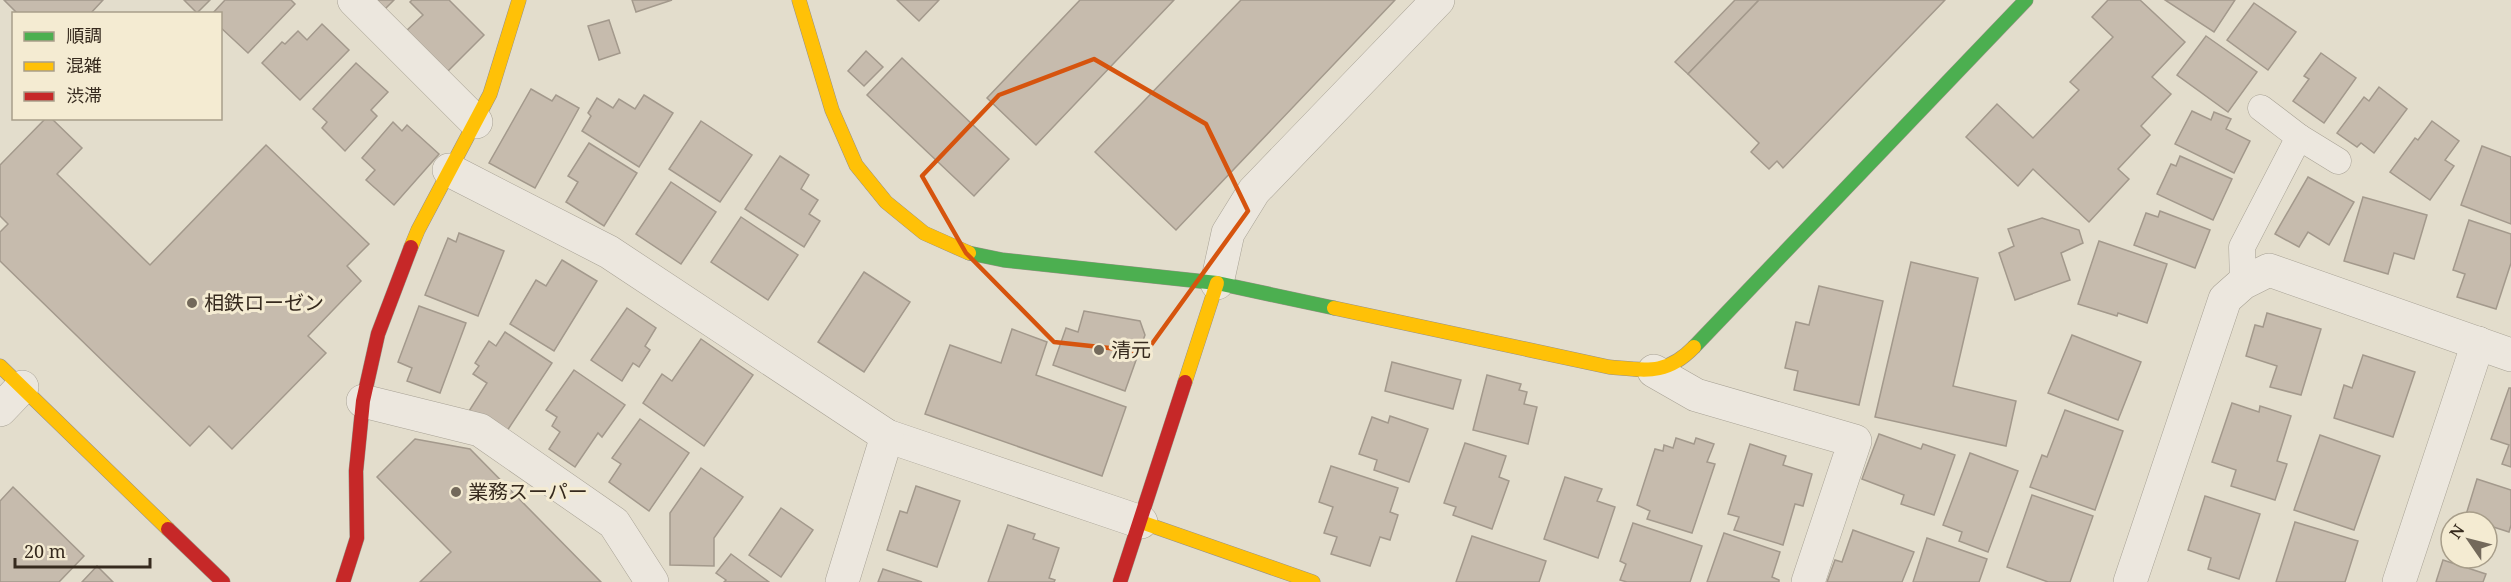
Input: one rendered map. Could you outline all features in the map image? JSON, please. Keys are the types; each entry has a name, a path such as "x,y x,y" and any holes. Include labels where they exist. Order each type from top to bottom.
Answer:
{"street":[{"path":"354,0 476,122"},
{"path":"343,582 357,538 356,471 363,401 382,323 418,230 490,94 519,0"},
{"path":"799,0 832,110 856,165 886,202 924,233 961,251 1003,260 1217,283 1609,367 1654,371 1696,395 1855,441 1808,582"},
{"path":"1120,582 1217,283 1228,233 1254,191 1437,0"},
{"path":"1654,371 1682,359 2026,0"},
{"path":"449,170 609,252 887,436 1313,582"},
{"path":"2130,582 2225,299 2243,283 2269,270 2511,355"},
{"path":"2399,582 2478,343"},
{"path":"7,387 223,582"},
{"path":"363,401 480,430 614,523 652,582"},
{"path":"842,582 887,436"}],"lane":[{"path":"2260,108 2299,137 2338,161"},
{"path":"2243,283 2242,247 2299,137"}],"highlighted area":[{"path":"1094,59 1206,124 1248,211 1146,352 1054,342 966,253 922,176 999,95"}],"building":[{"path":"4,0 103,0 92,12 16,12"},
{"path":"184,0 210,0 198,12"},
{"path":"225,0 291,0 295,4 248,53 222,29 222,12 214,12"},
{"path":"369,0 394,0 381,13"},
{"path":"412,0 449,0 484,35 446,73 405,32 423,15 410,2"},
{"path":"632,0 672,0 636,12"},
{"path":"897,0 939,0 919,21"},
{"path":"1080,0 1174,0 1036,145 987,98"},
{"path":"1241,0 1395,0 1176,230 1095,152"},
{"path":"1735,0 1759,0 1688,74 1675,62"},
{"path":"1759,0 1945,0 1783,168 1777,161 1769,169 1751,152 1759,143 1688,74"},
{"path":"2108,0 2140,0 2185,42 2152,77 2171,94 2141,126 2150,135 2118,169 2129,179 2089,222 2033,169 2018,186 1966,137 1997,104 2033,138 2079,90 2070,82 2113,37 2092,17"},
{"path":"2165,0 2235,0 2214,32"},
{"path":"2254,3 2296,32 2268,70 2227,40"},
{"path":"609,20 620,53 599,60 588,26"},
{"path":"322,24 349,50 300,100 262,63 282,42 285,44 298,31 307,40"},
{"path":"2206,36 2257,72 2228,112 2177,75"},
{"path":"866,51 883,67 864,86 848,71"},
{"path":"2321,53 2356,78 2324,123 2293,101 2309,79 2304,76"},
{"path":"902,58 1009,159 974,196 867,95"},
{"path":"356,63 388,92 371,110 377,116 345,151 322,128 327,122 313,109"},
{"path":"2379,87 2407,109 2374,153 2361,143 2357,147 2337,133 2364,97 2369,101"},
{"path":"531,89 552,101 556,95 579,108 535,188 489,163"},
{"path":"644,95 673,113 639,167 582,131 591,116 588,113 597,98 613,108 619,99 635,109"},
{"path":"2192,111 2211,120 2214,112 2231,119 2226,129 2250,141 2234,173 2175,144"},
{"name":"相鉄ローゼン","path":"44,120 53,120 82,148 57,174 150,265 266,145 369,244 347,266 361,281 308,336 326,353 232,449 209,426 190,446 0,261 0,232 8,224 0,216 0,165"},
{"path":"701,121 752,155 720,202 669,169"},
{"path":"2432,121 2459,141 2445,160 2454,166 2430,200 2390,172 2415,138 2418,140"},
{"path":"393,122 402,131 407,125 439,154 394,205 366,180 375,170 362,158"},
{"path":"589,143 637,173 604,226 566,202 578,182 568,176"},
{"path":"2482,146 2511,157 2511,224 2461,205"},
{"path":"780,156 809,175 801,189 818,200 809,214 820,221 804,247 745,209"},
{"path":"2180,156 2232,179 2213,220 2157,194 2171,164 2176,166"},
{"path":"2308,177 2354,202 2329,245 2308,232 2299,247 2275,234"},
{"path":"671,182 716,212 681,264 636,234"},
{"path":"2363,197 2427,215 2414,259 2394,253 2388,274 2344,261"},
{"path":"2160,211 2210,230 2195,268 2134,245 2146,213 2158,217"},
{"path":"741,217 798,255 768,300 711,262"},
{"path":"2042,218 2079,230 2083,243 2061,253 2070,280 2015,300 1999,253 2014,246 2008,229"},
{"path":"2469,220 2511,234 2511,263 2496,309 2457,297 2465,274 2453,270"},
{"path":"459,233 504,251 478,316 425,295 448,238 456,242"},
{"path":"2099,241 2167,264 2147,323 2118,313 2117,316 2078,304"},
{"path":"562,260 597,281 554,351 510,324 536,280 546,286"},
{"path":"1911,262 1978,278 1953,386 2016,401 2006,446 1875,417"},
{"path":"864,272 910,302 864,372 818,342"},
{"path":"1819,286 1883,301 1859,405 1794,390 1798,371 1785,368 1796,322 1809,325"},
{"path":"419,306 466,323 440,393 407,381 412,368 398,362"},
{"path":"627,308 656,328 645,346 650,350 639,367 633,363 622,381 591,360"},
{"name":"清元","path":"1084,311 1140,321 1145,335 1125,391 1053,365 1066,328 1078,332"},
{"path":"2267,313 2321,329 2301,395 2270,387 2277,366 2246,356 2255,325 2263,327"},
{"path":"1012,329 1047,342 1036,375 1126,407 1102,476 925,414 950,345 1001,363"},
{"path":"505,332 552,363 505,434 469,411 487,383 473,374 479,366 475,363 489,341 496,346"},
{"path":"2072,335 2141,362 2118,420 2048,393"},
{"path":"701,339 753,375 704,446 643,403 662,374 672,381"},
{"path":"2363,355 2415,372 2393,437 2334,418 2344,385 2352,388"},
{"path":"1392,362 1461,380 1453,409 1385,391"},
{"path":"574,370 625,405 602,437 598,433 575,467 549,449 560,432 552,426 557,417 546,410"},
{"path":"1487,375 1521,384 1519,390 1527,392 1524,404 1537,407 1528,444 1473,430"},
{"path":"2509,388 2511,388 2511,467 2502,464 2509,445 2491,439"},
{"path":"2232,403 2259,412 2260,406 2291,416 2277,461 2287,464 2275,500 2231,486 2236,470 2212,462"},
{"path":"2065,410 2123,431 2095,510 2030,487 2042,455 2047,457"},
{"path":"1390,416 1428,429 1409,482 1374,470 1377,460 1359,454 1372,417 1388,423"},
{"path":"640,419 689,453 649,511 609,482 621,464 612,458"},
{"path":"1879,434 1921,449 1923,444 1955,455 1934,515 1901,504 1904,495 1862,479"},
{"path":"2320,435 2380,456 2354,530 2294,510"},
{"path":"1676,438 1694,444 1696,438 1714,444 1707,462 1715,464 1692,533 1647,519 1650,511 1637,505 1655,449 1663,451 1664,445 1673,448"},
{"name":"業務スーパー","path":"415,439 470,449 601,582 420,582 451,552 377,477"},
{"path":"1465,443 1506,456 1499,477 1509,481 1492,529 1453,515 1456,507 1444,503"},
{"path":"1750,444 1786,456 1783,465 1812,474 1803,506 1795,504 1783,545 1734,530 1739,517 1728,514"},
{"path":"1970,453 2018,471 1988,552 1959,541 1962,532 1943,525"},
{"path":"1331,466 1398,488 1390,512 1398,515 1390,540 1380,537 1370,566 1331,554 1337,537 1324,533 1333,507 1319,502"},
{"path":"701,468 743,497 714,538 714,566 670,565 670,513"},
{"path":"1565,477 1602,489 1597,501 1615,507 1598,558 1544,539"},
{"path":"2477,479 2511,490 2509,532 2499,529 2499,510 2467,510"},
{"path":"916,486 960,501 937,567 887,550 900,511 907,513"},
{"path":"13,487 84,556 59,582 0,582 0,501"},
{"path":"2032,495 2093,516 2070,582 2048,582 2007,567"},
{"path":"2205,496 2260,514 2239,579 2208,569 2211,558 2188,550"},
{"path":"781,508 813,530 781,577 749,555"},
{"path":"2295,522 2358,541 2345,582 2276,582"},
{"path":"1633,523 1702,546 1690,582 1620,580 1626,564 1620,561"},
{"path":"1008,525 1035,534 1033,539 1059,548 1049,578 1055,580 1054,582 988,582"},
{"path":"1853,530 1914,552 1902,582 1827,582 1835,560 1842,562"},
{"path":"1724,533 1780,552 1772,577 1779,582 1707,582"},
{"path":"1472,536 1546,561 1539,582 1456,582"},
{"path":"1927,538 1987,559 1979,582 1913,582"},
{"path":"731,554 769,582 724,582 726,580 716,573"},
{"path":"97,566 113,582 82,582"},
{"path":"883,569 922,582 878,582"},
{"path":"2440,570 2474,570 2486,574 2483,582 2436,582"}],"traffic: fast":[{"path":"1694,347 2026,0"},
{"path":"969,253 1003,260 1217,283 1334,308"}],"traffic: slow":[{"path":"411,247 490,94 519,0"},
{"path":"799,0 832,110 856,165 886,202 924,233 969,253"},
{"path":"1185,382 1217,283"},
{"path":"1334,308 1609,367 1644,370 1664,367 1674,363 1694,347"},
{"path":"0,366 168,529"},
{"path":"1141,522 1313,582"}],"traffic: jam":[{"path":"343,582 357,538 356,471 363,401 378,334 411,247"},
{"path":"1120,582 1185,382"},
{"path":"168,529 223,582"}],"place":[{"name":"相鉄ローゼン","path":"192,303"},
{"name":"清元","path":"1099,350"},
{"name":"業務スーパー","path":"456,492"}]}
